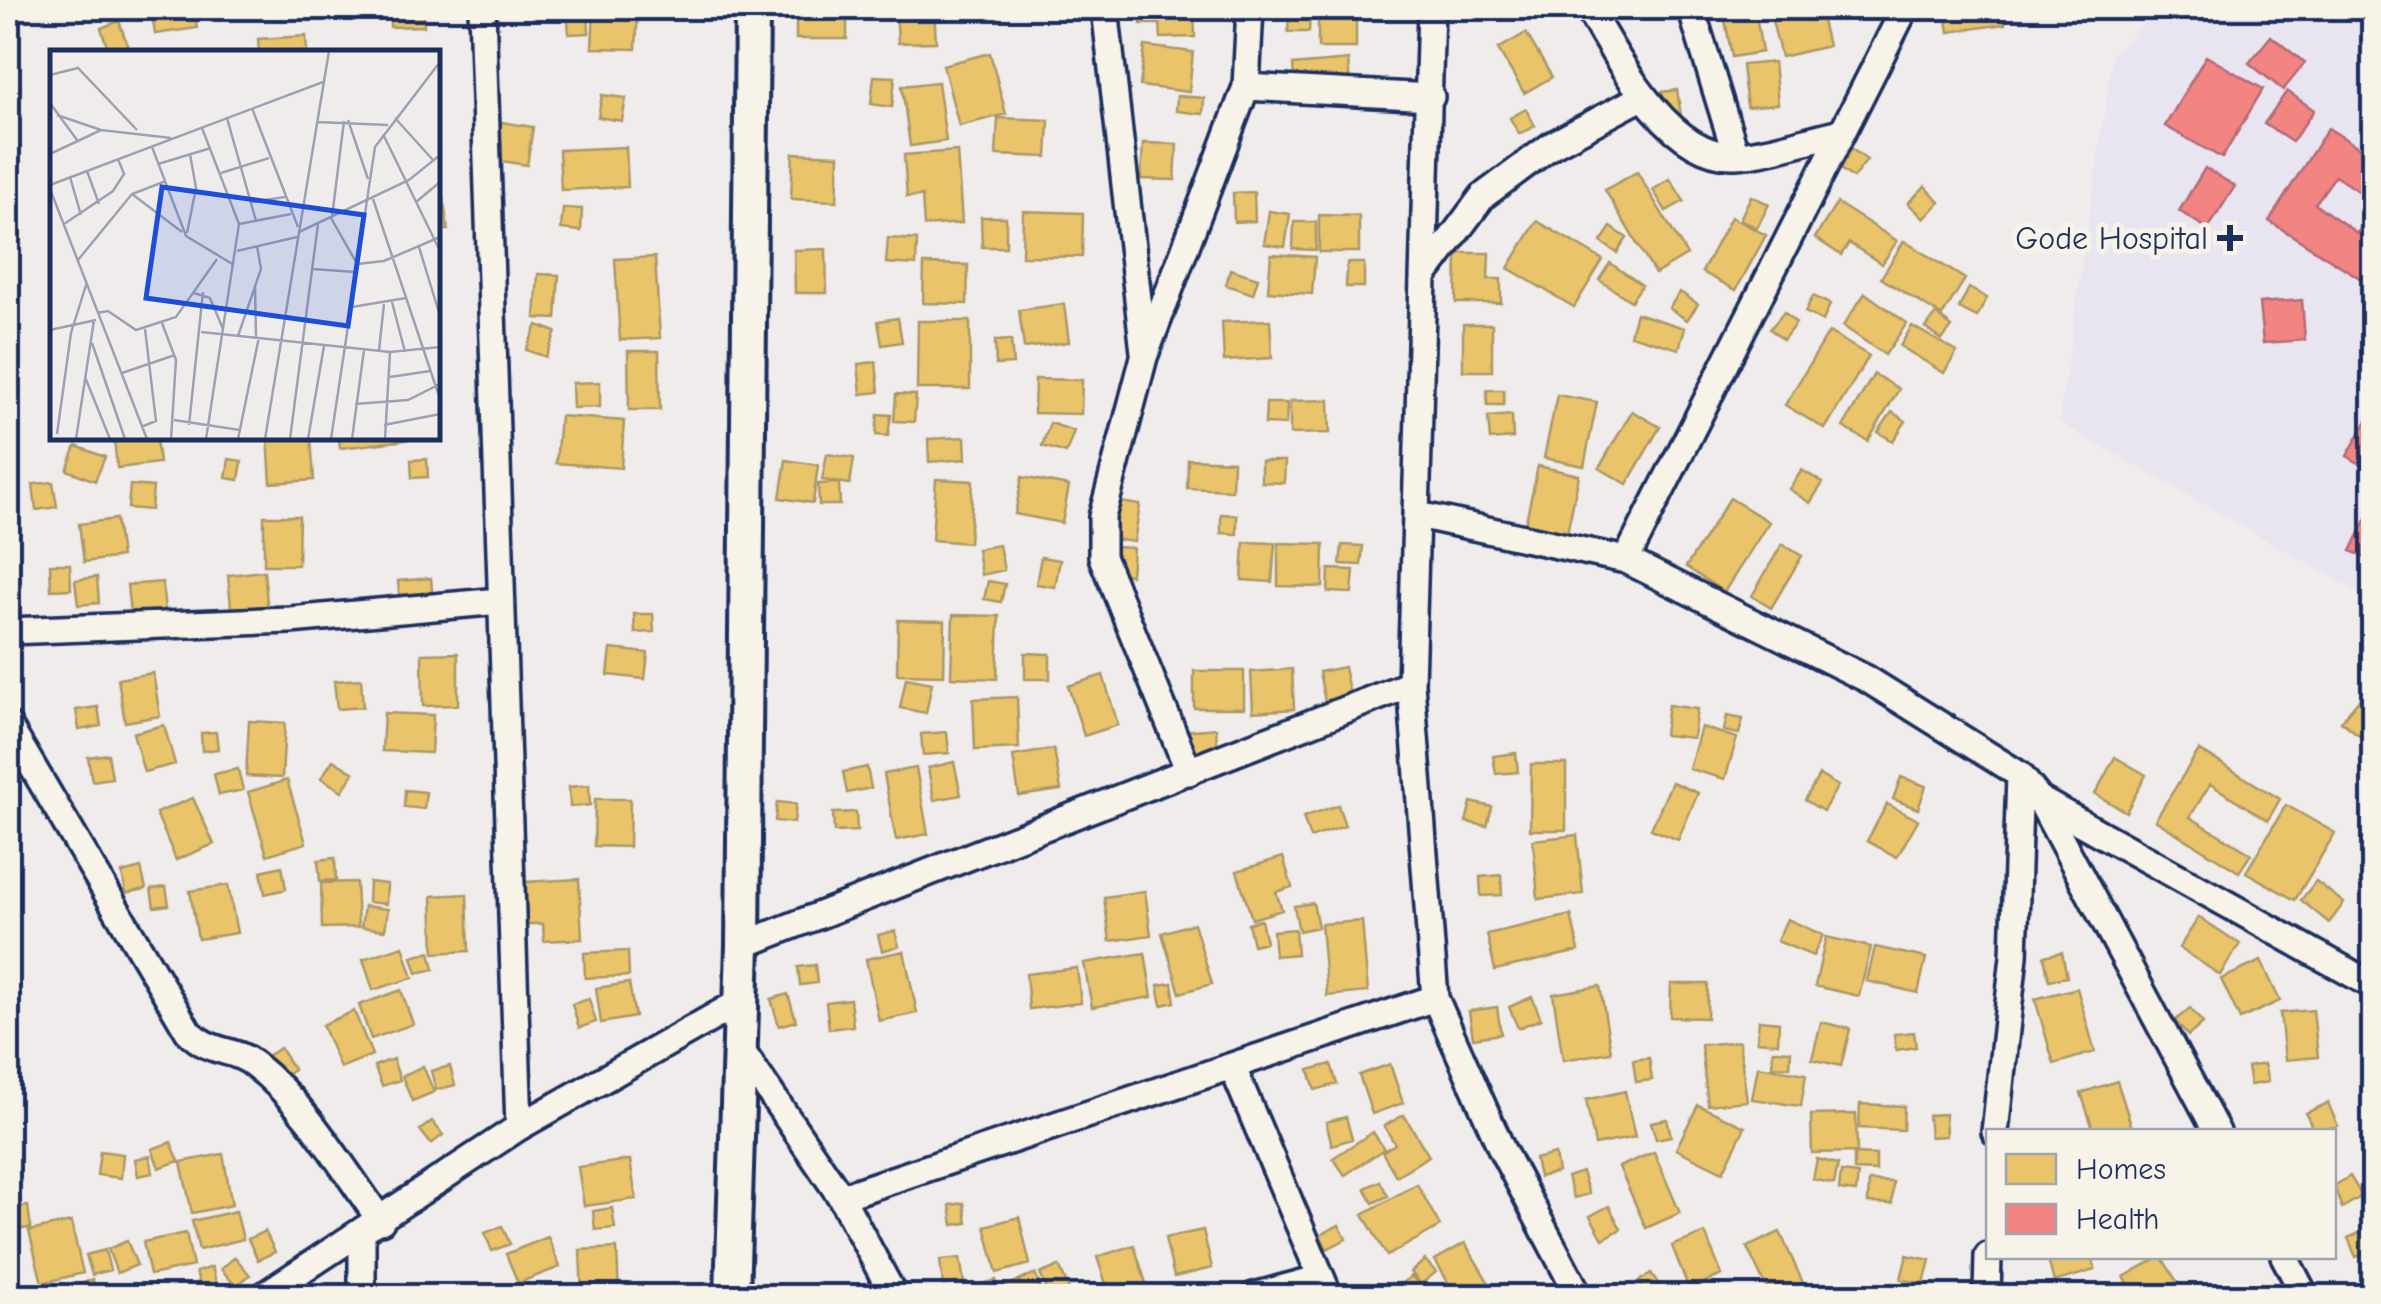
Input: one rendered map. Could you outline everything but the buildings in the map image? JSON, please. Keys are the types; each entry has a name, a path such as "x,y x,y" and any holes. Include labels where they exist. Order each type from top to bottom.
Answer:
{"street":[{"path":"482,8 519,1127"},
{"path":"732,1296 743,945 752,8"},
{"path":"1105,8 1144,357"},
{"path":"1189,772 1102,557 1102,516 1144,357 1246,88 1250,8"},
{"path":"1431,8 1412,684 1435,998 1502,1150 1578,1296"},
{"path":"1588,8 1642,97 1700,148 1736,155 1842,132"},
{"path":"1691,8 1736,155"},
{"path":"1626,560 1905,8"},
{"path":"1246,88 1431,97"},
{"path":"1425,274 1483,196 1552,145 1642,97"},
{"path":"1418,515 1626,560 1867,679 2020,775 2040,800 2215,1129"},
{"path":"8,631 290,620 500,600"},
{"path":"743,945 1412,684"},
{"path":"8,725 188,1031 202,1047 253,1062 283,1092 371,1227 362,1296"},
{"path":"1995,1129 2014,956 2020,775"},
{"path":"2040,800 2374,986"},
{"path":"841,1197 1435,998"},
{"path":"263,1296 519,1127 740,1002"},
{"path":"741,1050 841,1197 894,1296"},
{"path":"1234,1068 1325,1287 1254,1296"},
{"path":"1987,1296 1988,1259"},
{"path":"2286,1259 2305,1296"}],"shaded area":[{"name":"Gode Hospital","path":"2158,8 2373,8 2373,600 2059,422 2113,54"}],"place":[{"name":"Gode Hospital","path":"2230,238"}]}
